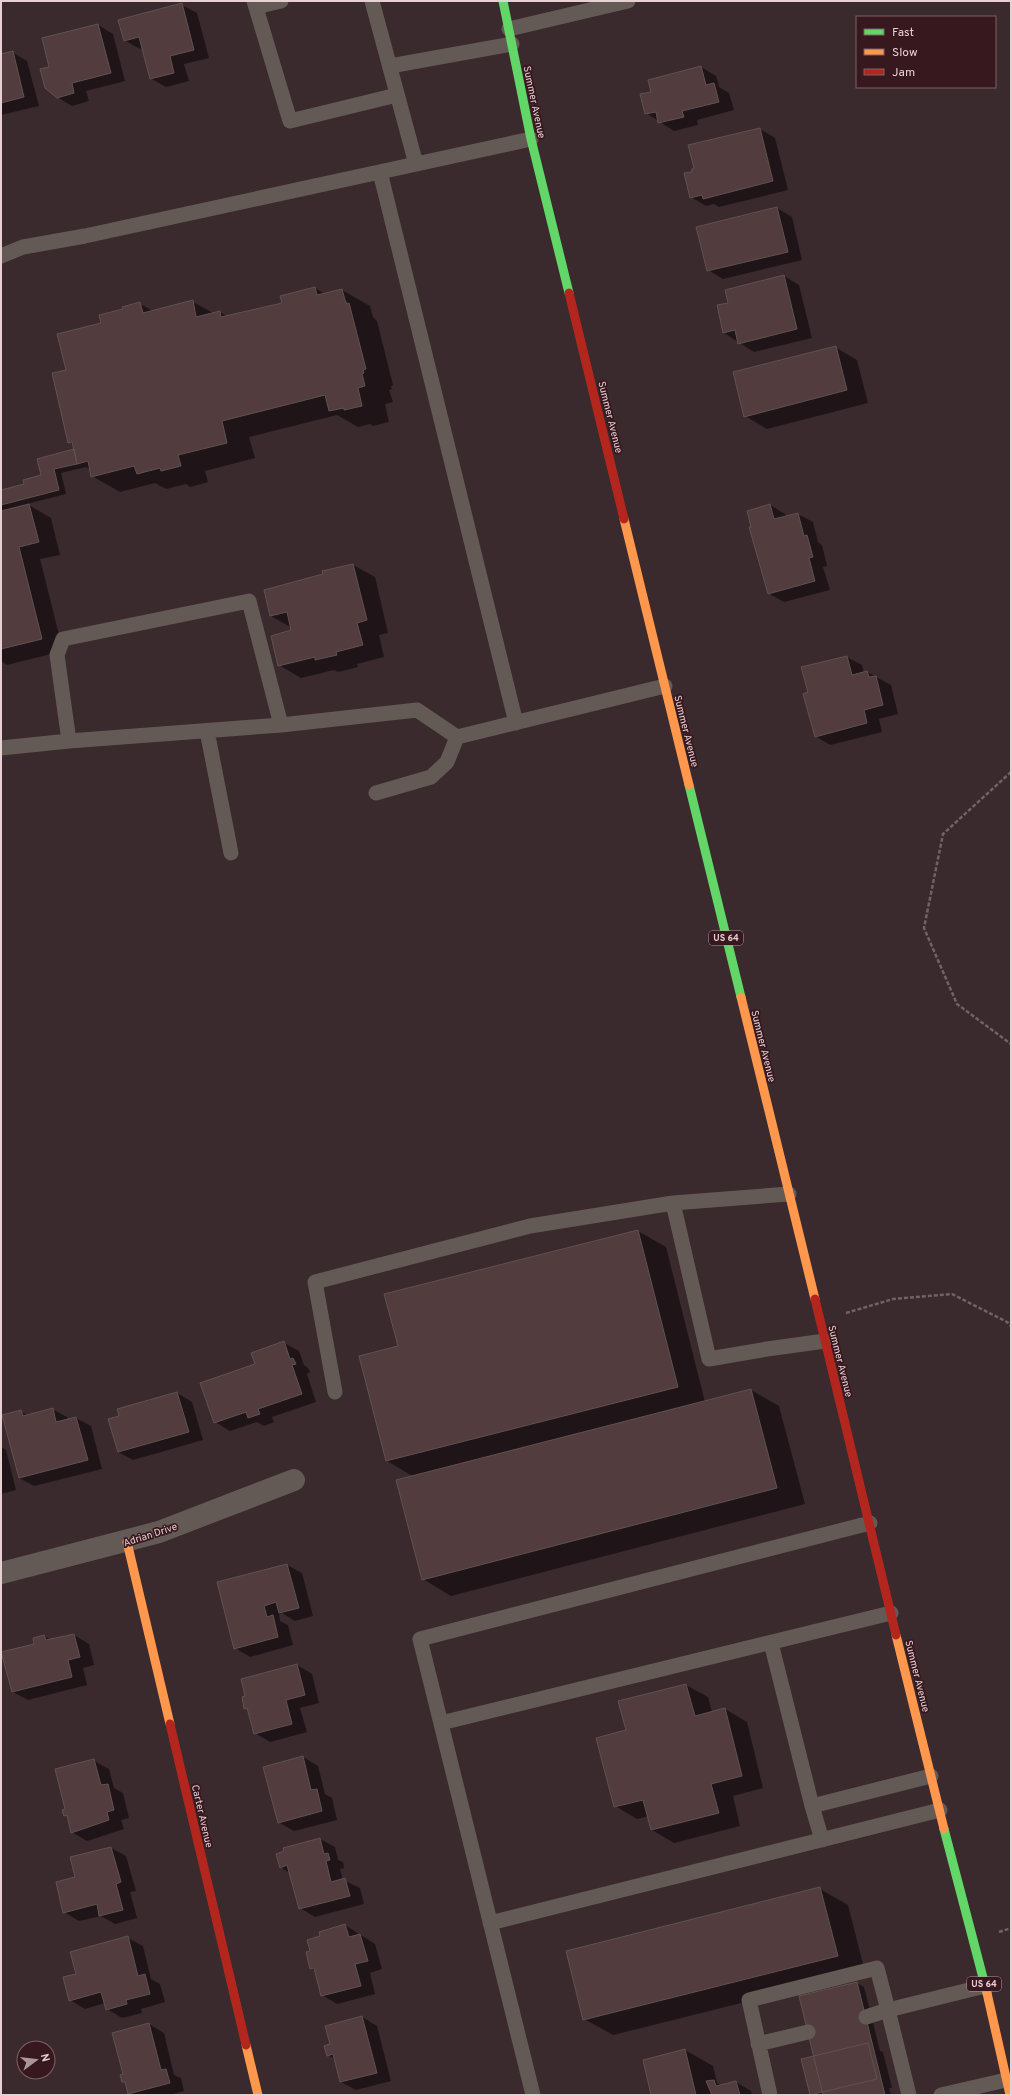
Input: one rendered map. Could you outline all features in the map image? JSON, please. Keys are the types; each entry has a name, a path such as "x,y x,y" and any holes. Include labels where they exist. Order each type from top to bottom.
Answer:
{"main road":[{"name":"Summer Avenue","path":"503,1 531,139 1010,2095"},
{"name":"Carter Avenue","path":"127,1542 258,2095"}],"street":[{"name":"Adrian Drive","path":"1,1573 127,1542 159,1532 294,1480"}],"lane":[{"path":"281,1 255,4 290,121 397,95"},
{"path":"372,1 416,164"},
{"path":"509,29 628,1"},
{"path":"390,66 512,44"},
{"path":"1,256 23,247 85,236 531,139"},
{"path":"380,172 516,723"},
{"path":"69,741 57,655 63,639 250,601 281,725"},
{"path":"1,748 69,741 281,725 417,710 457,737 665,686"},
{"path":"207,731 232,853"},
{"path":"376,793 431,777 447,762 457,737"},
{"path":"335,1392 315,1282 530,1226 673,1204 789,1194"},
{"path":"673,1204 709,1360 767,1349 825,1341"},
{"path":"533,2095 420,1639 870,1523"},
{"path":"441,1722 891,1613"},
{"path":"771,1643 822,1840"},
{"path":"812,1806 931,1776"},
{"path":"490,1923 940,1810"},
{"path":"770,2095 749,2000 877,1968 909,2095"},
{"path":"866,2017 984,1986"},
{"path":"758,2044 808,2032"},
{"path":"941,2095 1006,2080"}],"path":[{"path":"1011,772 943,834 924,928 957,1004 1011,1044"},
{"path":"820,1320 893,1299 952,1294 1007,1322 1011,1326"}],"building":[{"path":"182,3 194,50 170,56 174,73 150,79 139,37 124,41 118,20"},
{"path":"98,24 111,73 72,83 74,93 57,98 45,88 40,69 49,67 42,38"},
{"path":"13,51 24,97 1,103 1,54"},
{"path":"701,66 706,85 714,83 719,102 682,111 684,117 658,123 656,112 645,114 640,94 651,92 648,80"},
{"path":"760,128 773,181 703,199 702,195 690,198 684,173 692,172 692,169 694,168 688,145"},
{"path":"777,207 788,252 707,271 696,227"},
{"path":"784,275 797,329 738,344 735,330 723,333 717,305 728,303 725,290"},
{"path":"315,287 317,295 342,289 347,304 349,303 366,369 363,370 364,373 362,374 365,386 358,388 362,406 344,410 344,408 329,411 325,395 222,421 227,443 178,455 181,466 161,471 160,468 137,474 134,466 91,477 88,461 77,464 72,442 68,443 52,373 66,370 57,334 101,323 99,315 123,309 122,307 140,302 143,313 193,300 196,317 220,311 221,317 282,303 280,296"},
{"path":"836,346 847,390 744,417 733,372"},
{"path":"74,449 77,464 54,469 59,490 1,505 1,490 24,484 23,480 41,475 37,459"},
{"path":"29,504 39,542 19,547 42,639 1,649 1,511"},
{"path":"770,504 774,519 798,513 804,536 807,535 813,557 809,558 815,581 768,594 749,527 751,527 747,511"},
{"path":"353,564 367,620 357,623 363,645 336,652 337,655 315,660 315,657 278,666 271,636 291,630 287,612 270,616 264,590 323,574 322,571"},
{"path":"847,656 852,675 867,671 869,677 876,676 883,705 864,710 867,723 815,737 803,694 808,692 801,667"},
{"path":"638,1230 678,1387 386,1461 359,1356 398,1346 384,1294"},
{"path":"284,1341 290,1359 293,1358 296,1364 292,1365 302,1394 258,1409 260,1414 248,1418 246,1412 214,1423 200,1383 255,1364 251,1353"},
{"path":"751,1389 777,1488 422,1580 396,1480"},
{"path":"177,1392 189,1432 118,1452 108,1419 119,1416 117,1409"},
{"path":"53,1408 56,1422 76,1417 88,1460 19,1478 2,1415 21,1410 23,1416"},
{"path":"287,1564 299,1608 279,1613 276,1602 264,1606 267,1617 273,1615 278,1637 234,1649 217,1582"},
{"path":"74,1634 80,1657 68,1660 72,1677 12,1692 1,1652 34,1644 33,1638 44,1635 46,1640"},
{"path":"297,1664 305,1695 286,1700 292,1724 254,1734 247,1708 244,1709 242,1697 245,1696 241,1679"},
{"path":"686,1684 695,1716 725,1708 742,1776 711,1784 719,1813 651,1830 643,1800 614,1807 596,1738 626,1730 618,1701"},
{"path":"303,1756 311,1790 317,1789 322,1811 278,1823 263,1767"},
{"path":"94,1759 101,1785 108,1784 114,1810 107,1812 109,1820 71,1833 67,1815 64,1816 62,1810 65,1809 55,1769"},
{"path":"320,1838 324,1854 328,1853 330,1860 326,1861 331,1882 345,1878 350,1896 299,1909 287,1865 280,1868 276,1854 284,1851 283,1848"},
{"path":"111,1847 121,1882 116,1884 123,1910 99,1916 97,1904 63,1913 56,1882 75,1877 70,1857"},
{"path":"820,1887 838,1956 583,2020 566,1951"},
{"path":"345,1924 349,1937 360,1934 368,1961 355,1964 361,1986 321,1996 314,1968 310,1969 306,1952 310,1951 307,1940 320,1936 319,1932"},
{"path":"128,1936 138,1976 145,1974 150,1994 126,2000 127,2004 106,2010 101,1992 69,2001 63,1977 76,1974 70,1952"},
{"path":"857,1982 885,2095 823,2095 799,1996"},
{"path":"362,2016 377,2073 340,2082 333,2054 327,2056 324,2046 330,2044 325,2026"},
{"path":"149,2023 161,2070 166,2069 170,2083 128,2094 125,2082 122,2082 120,2075 123,2074 112,2033"},
{"path":"868,2043 877,2079 810,2095 801,2059"},
{"path":"685,2049 696,2095 651,2095 643,2060"},
{"path":"714,2080 716,2086 736,2081 740,2095 712,2095 706,2081"}],"traffic: fast":[{"path":"503,1 531,139 569,293"},
{"path":"689,785 741,997"},
{"path":"944,1829 987,1993"}],"traffic: slow":[{"path":"624,519 689,785"},
{"path":"741,997 815,1299"},
{"path":"127,1542 170,1724"},
{"path":"896,1635 944,1829"},
{"path":"987,1993 1010,2095"},
{"path":"246,2045 258,2095"}],"traffic: jam":[{"path":"569,293 624,519"},
{"path":"815,1299 896,1635"},
{"path":"170,1724 246,2045"}]}
